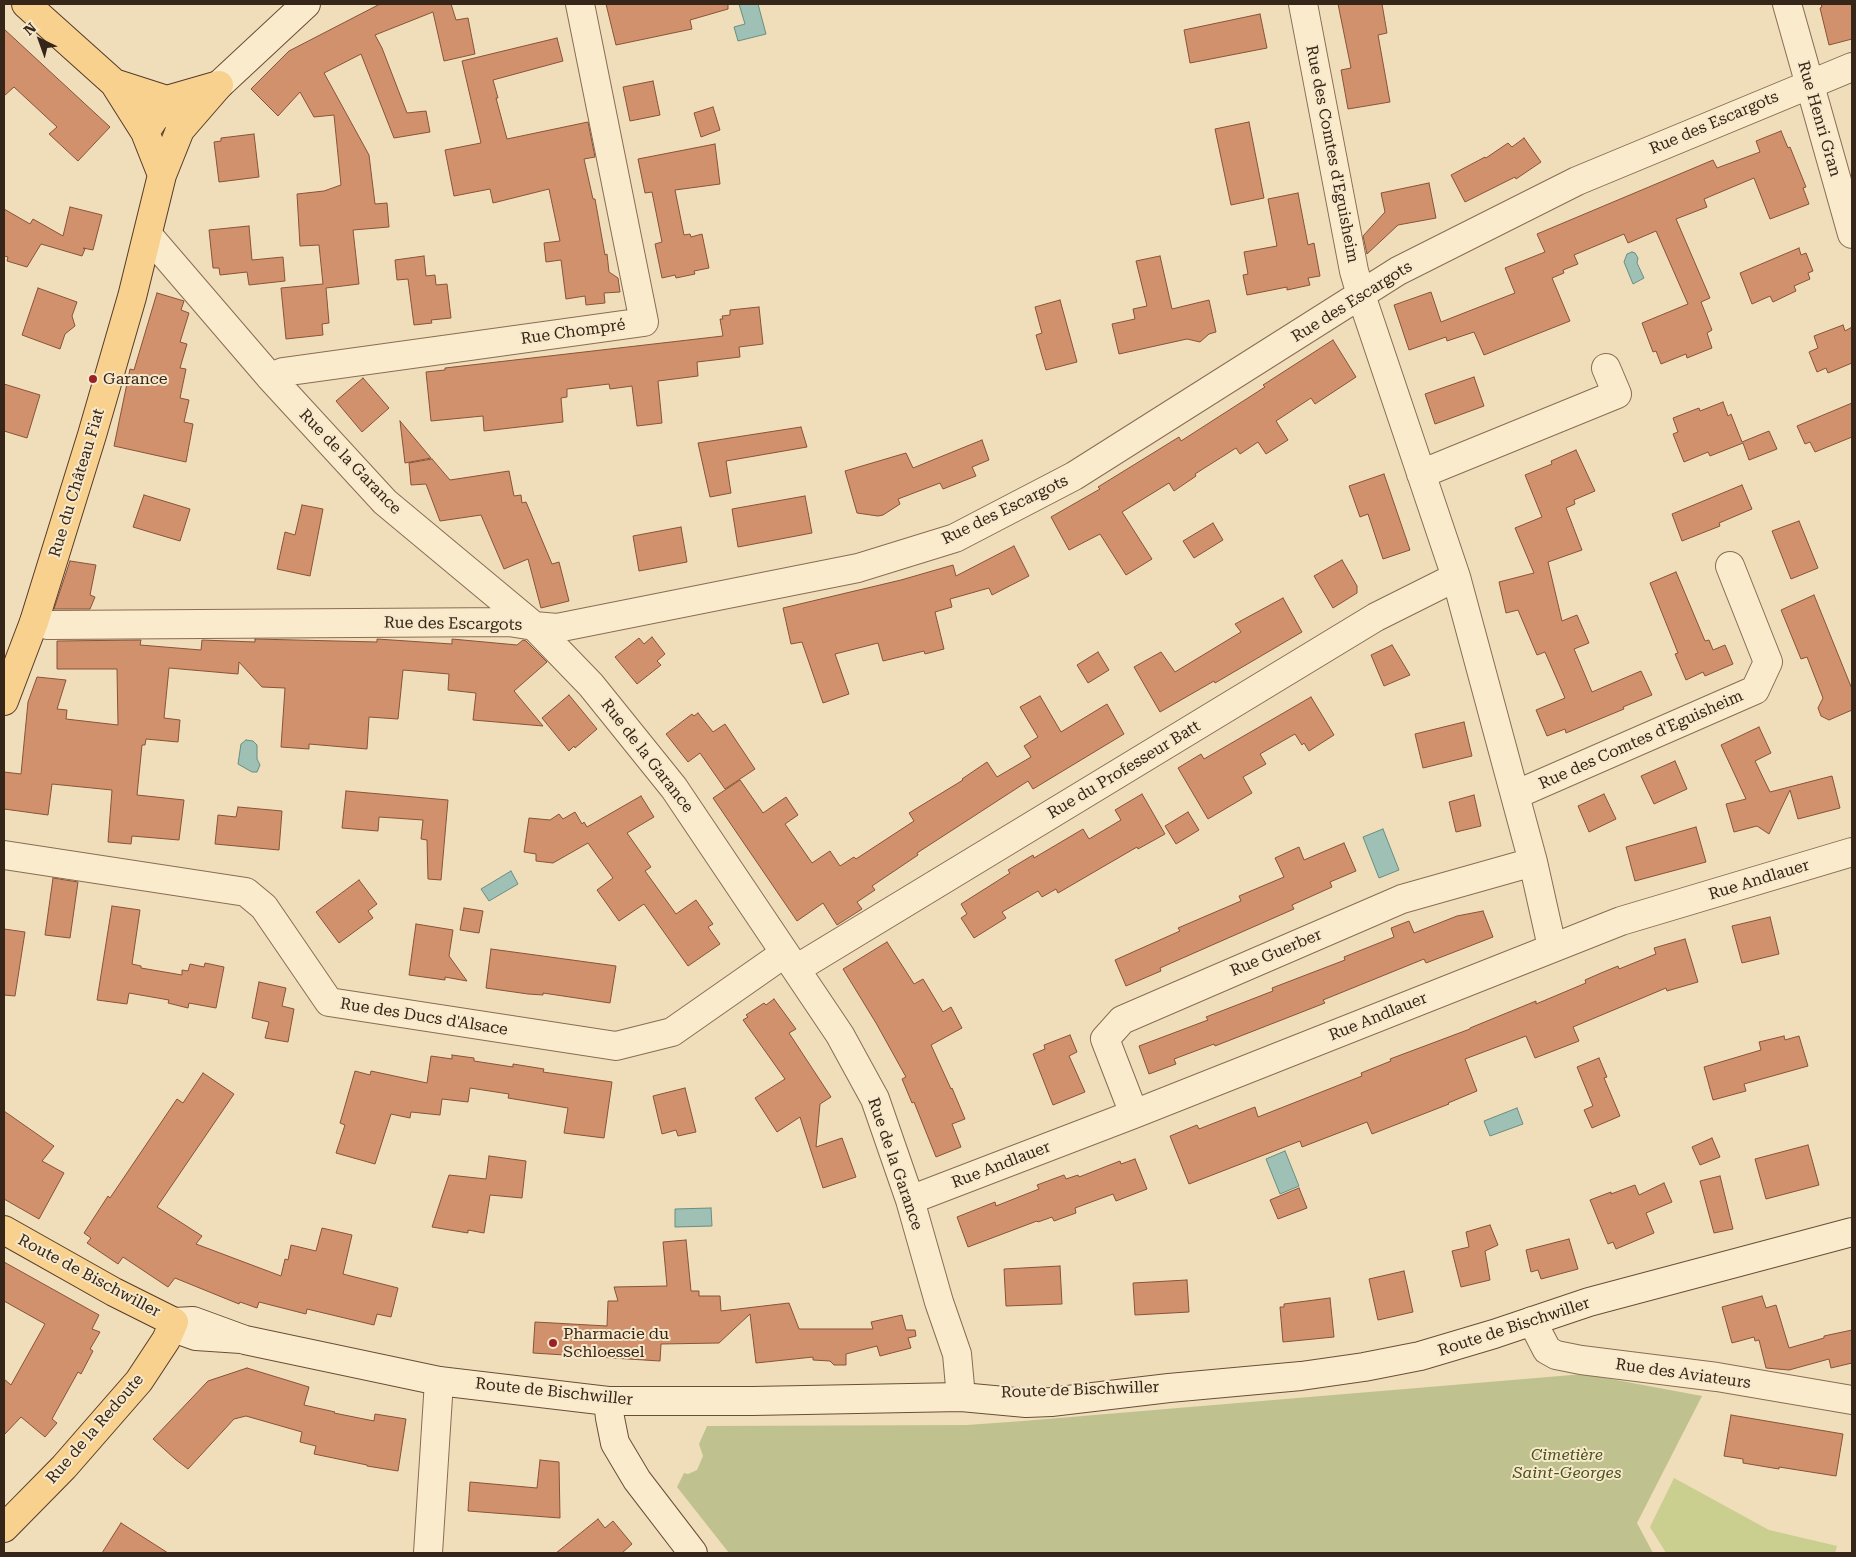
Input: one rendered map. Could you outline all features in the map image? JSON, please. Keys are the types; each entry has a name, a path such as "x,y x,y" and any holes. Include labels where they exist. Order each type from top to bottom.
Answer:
{"main road":[{"path":"26,4 114,83 145,132 162,174"},
{"path":"114,83 167,100 180,130 145,132"},
{"name":"Rue du Château Fiat","path":"167,100 219,85"},
{"name":"Rue du Château Fiat","path":"4,701 34,622 95,426 132,297 162,174 180,130 219,85"},
{"path":"145,132 167,100"},
{"name":"Route de Bischwiller","path":"4,1230 114,1292 174,1322"},
{"name":"Rue de la Redoute","path":"4,1528 64,1467 139,1381 166,1340 174,1322"}],"street":[{"name":"Rue du Château Fiat","path":"219,85 306,4"},
{"name":"Rue Chompré","path":"270,377 283,372 644,322 580,4"},
{"name":"Rue des Comtes d'Eguisheim","path":"1303,4 1354,271 1456,577 1533,862 1552,947"},
{"name":"Rue Henri Gran","path":"1787,4 1852,234"},
{"name":"Rue des Escargots","path":"34,622 57,625 510,622 557,628 858,568 955,538 1074,476 1398,271 1577,181 1809,83 1852,67"},
{"name":"Rue de la Garance","path":"148,235 270,377 384,502 534,626 591,685 674,788 840,1035 875,1100 910,1200 939,1302 957,1354 961,1397"},
{"path":"1421,474 1617,394 1606,368"},
{"name":"Rue des Comtes d'Eguisheim","path":"1515,795 1755,690 1768,662 1730,566"},
{"name":"Rue du Professeur Batt","path":"790,961 1376,617 1456,577"},
{"name":"Rue Andlauer","path":"910,1200 1134,1114 1621,920 1852,852"},
{"name":"Rue des Ducs d'Alsace","path":"4,855 246,892 264,907 329,1002 616,1046 672,1032 790,961"},
{"name":"Rue Guerber","path":"1134,1114 1105,1039 1122,1020 1402,899 1533,862"},
{"name":"Route de Bischwiller","path":"174,1322 193,1321 242,1338 439,1380 608,1401 753,1401 961,1397 1050,1388 1169,1388 1301,1376 1364,1367 1439,1351 1589,1302 1852,1232"},
{"name":"Rue des Aviateurs","path":"1532,1321 1547,1350 1556,1355 1581,1360 1717,1377 1852,1400"},
{"path":"428,1553 439,1380"},
{"path":"608,1401 615,1443 636,1480 691,1552"}],"green space":[{"name":"Cimetière Saint-Georges","path":"1584,1374 1702,1396 1637,1523 1653,1553 729,1553 677,1487 684,1473 688,1474 697,1470 703,1456 699,1444 707,1426 967,1425"},
{"path":"1674,1478 1769,1530 1837,1546 1835,1553 1666,1553 1650,1527"}],"water":[{"path":"739,4 758,4 766,34 738,41 734,27 745,24"},
{"path":"1632,252 1638,258 1637,263 1644,278 1633,284 1624,262 1627,254"},
{"path":"246,740 253,741 257,745 257,759 260,765 257,772 252,772 238,764 241,744"},
{"path":"1383,829 1399,870 1379,878 1363,837"},
{"path":"511,871 518,884 489,901 481,889"},
{"path":"1517,1108 1523,1124 1490,1136 1484,1121"},
{"path":"1285,1151 1299,1186 1280,1194 1266,1159"},
{"path":"711,1208 712,1226 675,1227 675,1209"}],"building":[{"path":"380,4 451,4 456,20 468,18 475,54 444,61 433,12 375,35 382,48 407,113 426,111 430,132 394,138 361,54 324,73 369,155 375,204 387,203 389,227 353,230 359,284 326,288 329,323 322,324 323,335 286,339 281,288 323,284 319,245 300,246 297,194 324,191 341,185 334,115 314,117 300,92 278,116 251,89 289,51"},
{"path":"606,4 728,4 728,9 690,20 692,29 616,45"},
{"path":"1338,4 1382,4 1387,33 1378,35 1390,102 1348,109 1341,70 1351,68"},
{"path":"1821,4 1852,4 1852,39 1829,45 1820,8 1822,7"},
{"path":"1260,14 1267,48 1190,63 1184,30"},
{"path":"4,29 110,127 78,161 49,134 57,127 14,87 4,96"},
{"path":"557,38 563,61 493,80 498,98 496,98 507,139 588,122 595,157 584,159 593,199 595,199 609,272 618,278 620,292 604,293 605,303 586,305 585,296 566,299 561,260 546,262 544,243 560,241 549,189 493,203 490,189 454,196 445,150 481,143 462,61"},
{"path":"653,81 660,115 630,121 623,87"},
{"path":"713,107 720,130 701,137 694,113"},
{"path":"1249,122 1264,198 1231,205 1215,129"},
{"path":"1781,131 1788,148 1790,147 1806,187 1803,188 1809,204 1770,219 1754,178 1704,199 1707,207 1676,219 1710,298 1701,302 1712,330 1707,333 1712,348 1687,358 1686,354 1661,364 1656,351 1653,352 1642,323 1688,304 1656,231 1628,243 1624,234 1574,255 1578,264 1563,270 1564,273 1552,278 1570,321 1484,355 1474,332 1447,341 1446,337 1409,350 1394,305 1431,292 1441,322 1515,293 1505,268 1545,252 1537,234 1713,160 1717,168 1760,152 1756,141"},
{"path":"254,134 259,177 219,182 214,142 221,141 221,138"},
{"path":"1524,138 1541,162 1516,179 1515,177 1465,202 1451,175 1486,158 1508,143 1512,147"},
{"path":"715,144 720,184 675,190 684,235 690,234 691,237 702,234 709,268 694,271 695,274 676,278 675,275 662,278 655,244 662,242 652,192 645,193 638,159"},
{"path":"1429,183 1436,218 1398,225 1367,254 1363,236 1385,212 1381,193"},
{"path":"1298,193 1308,245 1314,243 1320,276 1308,278 1310,285 1287,290 1287,287 1247,295 1243,275 1248,274 1244,252 1277,246 1268,199"},
{"path":"70,207 102,215 93,250 83,248 85,249 82,256 41,244 27,267 7,261 8,257 4,256 4,209 30,224 33,219 63,236"},
{"path":"249,226 252,260 283,257 285,281 249,285 247,272 220,275 219,268 213,268 209,230"},
{"path":"1799,248 1801,255 1806,253 1813,271 1808,273 1810,279 1794,286 1796,291 1773,302 1770,296 1752,304 1740,273"},
{"path":"424,256 426,276 435,275 436,285 447,284 451,318 431,320 432,323 414,325 408,279 397,280 395,260"},
{"path":"1160,256 1172,309 1209,300 1216,332 1209,334 1200,342 1187,339 1119,354 1112,324 1135,319 1133,309 1147,306 1136,261"},
{"path":"38,288 77,302 72,316 75,326 65,334 60,349 22,335"},
{"path":"157,293 184,301 181,310 189,313 180,342 187,344 180,368 186,369 180,398 189,400 184,422 193,424 186,462 114,446 130,369 134,370"},
{"path":"1060,300 1077,362 1046,370 1036,335 1042,333 1035,307"},
{"path":"759,307 763,344 739,347 740,357 697,362 698,376 658,381 662,423 637,426 632,386 610,389 609,384 567,389 567,397 561,398 563,422 484,431 483,416 431,421 426,372 445,370 445,368 723,336 720,319 723,319 722,316 730,315 730,310"},
{"path":"1843,325 1845,331 1852,327 1852,363 1828,373 1826,368 1817,372 1809,352 1818,348 1814,336"},
{"path":"1333,340 1356,377 1315,404 1311,398 1276,421 1288,440 1266,454 1258,442 1240,454 1236,448 1195,474 1196,476 1174,491 1169,483 1122,512 1152,559 1126,575 1100,534 1069,550 1051,517 1100,489 1098,487 1179,437 1181,441 1265,387 1263,385"},
{"path":"1474,377 1484,406 1435,424 1425,394"},
{"path":"363,378 389,408 362,432 336,401"},
{"path":"4,384 40,395 27,438 4,431"},
{"path":"1723,402 1728,416 1731,414 1742,442 1769,431 1777,449 1749,460 1743,443 1710,456 1708,452 1684,462 1673,434 1678,432 1673,418 1699,408 1700,411"},
{"path":"1852,403 1852,437 1815,452 1810,442 1805,444 1797,426"},
{"path":"400,421 431,458 405,463"},
{"path":"801,427 807,447 726,461 731,493 710,497 698,443"},
{"path":"982,440 989,460 972,467 976,476 943,489 940,483 898,499 900,504 883,515 857,513 845,471 906,453 913,468"},
{"path":"1576,450 1595,491 1574,500 1575,504 1566,508 1582,550 1548,562 1562,621 1577,615 1589,643 1574,649 1592,692 1641,671 1652,695 1566,733 1565,729 1547,736 1536,710 1565,698 1545,652 1537,655 1518,610 1506,613 1499,582 1534,573 1515,528 1542,517 1525,475 1552,464 1551,461"},
{"path":"432,459 450,480 509,471 514,496 521,495 522,503 526,502 552,564 559,562 569,601 541,608 528,559 504,569 481,515 440,521 426,484 411,485 409,463"},
{"path":"1384,474 1410,550 1383,559 1368,514 1360,517 1349,486"},
{"path":"1742,485 1752,509 1719,523 1720,526 1682,541 1672,514"},
{"path":"144,495 190,509 180,541 133,527"},
{"path":"805,496 812,533 738,547 732,509"},
{"path":"302,505 323,509 310,576 277,569 285,532 295,535"},
{"path":"1799,521 1818,568 1791,579 1772,531"},
{"path":"1213,523 1223,540 1194,558 1183,541"},
{"path":"681,527 687,562 639,571 633,536"},
{"path":"1014,546 1029,576 992,595 989,588 950,599 952,607 935,612 944,649 925,654 924,651 883,661 878,643 835,654 849,694 823,703 802,642 791,644 783,608 901,580 953,565 956,576"},
{"path":"1342,560 1357,586 1357,593 1333,608 1314,576"},
{"path":"70,561 96,565 90,595 95,597 90,609 54,609"},
{"path":"1676,572 1705,641 1709,640 1713,650 1725,645 1733,664 1705,676 1703,672 1686,680 1675,654 1678,653 1650,583"},
{"path":"1814,595 1852,689 1852,710 1829,720 1821,716 1818,708 1823,698 1807,657 1801,659 1781,610"},
{"path":"1283,598 1302,632 1215,683 1214,681 1160,712 1134,667 1161,652 1175,672 1241,632 1235,624"},
{"path":"652,637 665,654 657,661 661,665 637,684 615,657 639,638 644,644"},
{"path":"255,639 377,642 377,639 452,644 452,639 517,645 523,640 547,662 514,691 543,726 473,720 476,693 448,690 449,674 403,670 398,719 369,717 367,749 309,744 309,749 281,747 285,688 262,687 239,662 238,674 169,668 164,718 180,720 178,742 146,739 145,745 142,745 137,795 184,800 179,840 132,836 131,844 108,842 112,790 52,784 48,815 4,809 4,772 21,774 28,702 37,677 66,680 57,709 67,710 66,719 118,725 117,669 57,669 57,641 141,640 140,645 201,650 202,640 255,642"},
{"path":"1392,645 1410,675 1384,686 1371,655"},
{"path":"1098,652 1109,670 1088,683 1077,665"},
{"path":"569,695 597,729 569,751 542,718"},
{"path":"1040,696 1061,732 1107,704 1124,734 1033,789 1028,781 917,853 918,855 872,886 875,890 857,902 862,909 837,925 823,903 797,921 713,798 740,780 763,813 786,797 798,815 785,824 812,863 830,851 840,866 854,857 856,859 914,821 909,813 963,780 987,762 997,777 1031,757 1024,746 1038,737 1020,707"},
{"path":"1311,697 1334,735 1309,751 1304,743 1302,745 1295,734 1260,754 1266,764 1243,777 1252,793 1208,819 1178,768 1201,754 1204,759"},
{"path":"698,713 713,732 725,724 755,769 725,789 700,753 688,762 666,734 692,714 694,716"},
{"path":"1464,722 1472,756 1423,768 1415,734"},
{"path":"1759,727 1771,753 1755,761 1770,792 1832,776 1840,808 1798,819 1790,790 1769,834 1757,826 1734,832 1726,804 1746,799 1721,745"},
{"path":"1675,761 1687,789 1654,804 1641,776"},
{"path":"346,791 448,800 441,880 428,879 427,840 421,839 423,820 379,817 378,831 342,828"},
{"path":"1142,794 1165,834 1138,849 1137,847 1058,893 1056,889 1042,897 1038,891 1002,912 1006,918 974,938 961,918 967,914 961,904 1010,873 1008,870 1033,855 1034,858 1083,829 1089,839 1121,820 1115,810"},
{"path":"1604,794 1616,819 1589,832 1578,806"},
{"path":"1474,795 1481,826 1456,832 1449,802"},
{"path":"641,796 654,817 627,833 651,867 645,871 676,914 696,900 713,924 708,927 720,944 688,966 644,904 619,921 597,890 613,878 588,843 553,863 536,861 536,854 524,852 529,818 550,820 559,814 563,819 575,812 582,824 584,822 587,827"},
{"path":"238,807 282,811 279,850 215,844 218,815 236,817"},
{"path":"1188,812 1199,830 1176,844 1165,826"},
{"path":"1696,827 1706,862 1635,881 1626,847"},
{"path":"1344,843 1356,871 1330,882 1332,887 1292,905 1294,909 1160,968 1161,971 1126,986 1115,960 1180,931 1178,928 1241,901 1239,896 1284,877 1275,858 1299,847 1304,860"},
{"path":"53,878 78,882 70,938 45,935"},
{"path":"359,880 377,904 368,911 373,918 339,943 316,912"},
{"path":"112,906 140,910 132,964 141,966 141,968 182,975 182,970 188,971 190,964 204,967 205,963 224,967 216,1008 189,1003 188,1008 168,1003 169,1000 129,993 127,1004 97,1000"},
{"path":"464,908 483,911 479,933 460,930"},
{"path":"1483,911 1493,937 1426,963 1424,959 1323,1000 1325,1003 1215,1046 1214,1044 1174,1059 1176,1064 1149,1074 1139,1046 1208,1020 1206,1017 1273,991 1272,988 1345,960 1344,957 1394,937 1391,928 1409,921 1414,933 1457,916"},
{"path":"1770,917 1779,954 1742,963 1732,926"},
{"path":"416,924 453,930 449,956 467,981 445,977 445,980 409,975"},
{"path":"4,929 25,932 15,996 4,995"},
{"path":"1685,939 1698,982 1667,991 1666,988 1573,1027 1579,1041 1535,1058 1526,1036 1465,1059 1477,1091 1449,1104 1372,1134 1367,1122 1302,1147 1300,1141 1189,1184 1170,1136 1197,1125 1199,1129 1255,1107 1258,1117 1362,1076 1361,1073 1391,1061 1390,1059 1470,1029 1536,1001 1536,1004 1586,983 1585,980 1618,966 1619,969 1656,954 1654,948"},
{"path":"887,942 914,984 923,979 943,1012 951,1007 962,1028 931,1045 965,1119 952,1124 961,1147 936,1157 914,1102 912,1103 902,1079 906,1077 843,969"},
{"path":"491,949 616,966 610,1003 543,993 543,995 528,994 486,988"},
{"path":"259,982 286,988 282,1006 294,1009 288,1042 265,1038 269,1022 252,1018"},
{"path":"774,999 796,1029 789,1033 831,1097 820,1104 816,1147 842,1138 856,1177 823,1188 800,1117 777,1132 755,1098 785,1079 743,1020 748,1017 746,1015"},
{"path":"1070,1035 1077,1052 1069,1056 1085,1092 1053,1105 1033,1054 1045,1049 1044,1045"},
{"path":"1784,1036 1785,1040 1799,1036 1808,1066 1744,1084 1746,1091 1713,1100 1704,1067 1761,1050 1759,1042"},
{"path":"452,1055 474,1058 474,1061 513,1067 513,1064 544,1069 543,1072 612,1082 604,1138 564,1133 568,1108 508,1098 509,1094 470,1088 468,1102 442,1099 440,1115 411,1112 410,1118 391,1114 375,1164 336,1153 345,1125 340,1123 355,1071 370,1075 371,1071 427,1083 431,1056 452,1059"},
{"path":"1599,1058 1607,1077 1604,1078 1620,1116 1592,1128 1584,1110 1593,1106 1577,1067"},
{"path":"203,1073 234,1094 157,1207 202,1236 196,1244 281,1276 285,1259 288,1260 291,1245 316,1251 322,1228 352,1235 343,1274 398,1288 391,1317 377,1314 374,1325 307,1309 306,1314 259,1302 257,1308 240,1302 239,1304 175,1278 168,1287 123,1257 118,1264 87,1243 91,1238 84,1233 108,1196 110,1198 177,1099 183,1103"},
{"path":"685,1088 696,1132 678,1136 676,1130 662,1134 653,1096"},
{"path":"4,1111 54,1146 42,1161 64,1173 39,1219 4,1199"},
{"path":"1712,1138 1720,1157 1700,1165 1692,1147"},
{"path":"1808,1145 1819,1185 1766,1199 1755,1159"},
{"path":"489,1156 526,1161 522,1198 490,1195 484,1233 468,1230 468,1233 432,1227 449,1175 486,1179"},
{"path":"1135,1159 1147,1189 1116,1201 1113,1194 1075,1208 1076,1213 1054,1221 1052,1217 1037,1221 968,1247 957,1217 995,1202 996,1206 1039,1189 1037,1185 1064,1175 1066,1179 1078,1175 1079,1177 1120,1161 1121,1164"},
{"path":"1720,1176 1733,1229 1714,1233 1700,1181"},
{"path":"1664,1183 1672,1202 1646,1213 1654,1233 1616,1249 1613,1242 1608,1244 1590,1200 1635,1185 1639,1195"},
{"path":"1299,1188 1307,1208 1278,1219 1270,1200"},
{"path":"1490,1225 1498,1245 1485,1251 1490,1280 1461,1287 1452,1251 1469,1247 1466,1232"},
{"path":"1569,1239 1578,1269 1541,1279 1538,1270 1531,1272 1526,1250"},
{"path":"686,1240 691,1291 699,1291 699,1296 720,1296 721,1311 789,1303 799,1329 873,1329 871,1322 902,1315 906,1330 915,1330 916,1336 908,1338 911,1348 880,1356 877,1346 846,1354 846,1365 834,1365 830,1361 813,1360 813,1357 756,1363 750,1314 719,1343 661,1344 660,1361 533,1353 535,1322 607,1326 608,1301 618,1301 614,1287 667,1286 663,1242"},
{"path":"4,1262 99,1315 92,1329 100,1332 90,1349 93,1351 81,1374 78,1372 52,1419 57,1423 45,1437 21,1417 4,1435 4,1379 11,1385 45,1324 4,1301"},
{"path":"1060,1266 1062,1304 1006,1306 1004,1269"},
{"path":"1404,1271 1413,1312 1378,1320 1369,1279"},
{"path":"1187,1280 1189,1312 1135,1315 1133,1283"},
{"path":"1762,1296 1766,1308 1776,1305 1789,1348 1824,1338 1824,1336 1852,1330 1852,1363 1831,1368 1829,1359 1789,1370 1766,1368 1759,1340 1755,1341 1754,1337 1732,1343 1722,1307"},
{"path":"1330,1298 1334,1337 1283,1342 1280,1307 1284,1307 1284,1304"},
{"path":"247,1368 309,1387 304,1405 374,1421 375,1414 406,1419 398,1471 314,1454 316,1446 300,1442 302,1432 246,1416 234,1419 188,1469 153,1439 208,1381"},
{"path":"1731,1415 1843,1434 1836,1476 1743,1463 1743,1459 1724,1456"},
{"path":"540,1460 559,1462 560,1518 468,1511 470,1482 537,1488"},
{"path":"598,1519 605,1528 613,1521 632,1544 622,1553 556,1553"},
{"path":"121,1523 168,1553 102,1553"}],"place":[{"name":"Garance","path":"93,379"},
{"name":"Pharmacie du Schloessel","path":"553,1343"}]}
